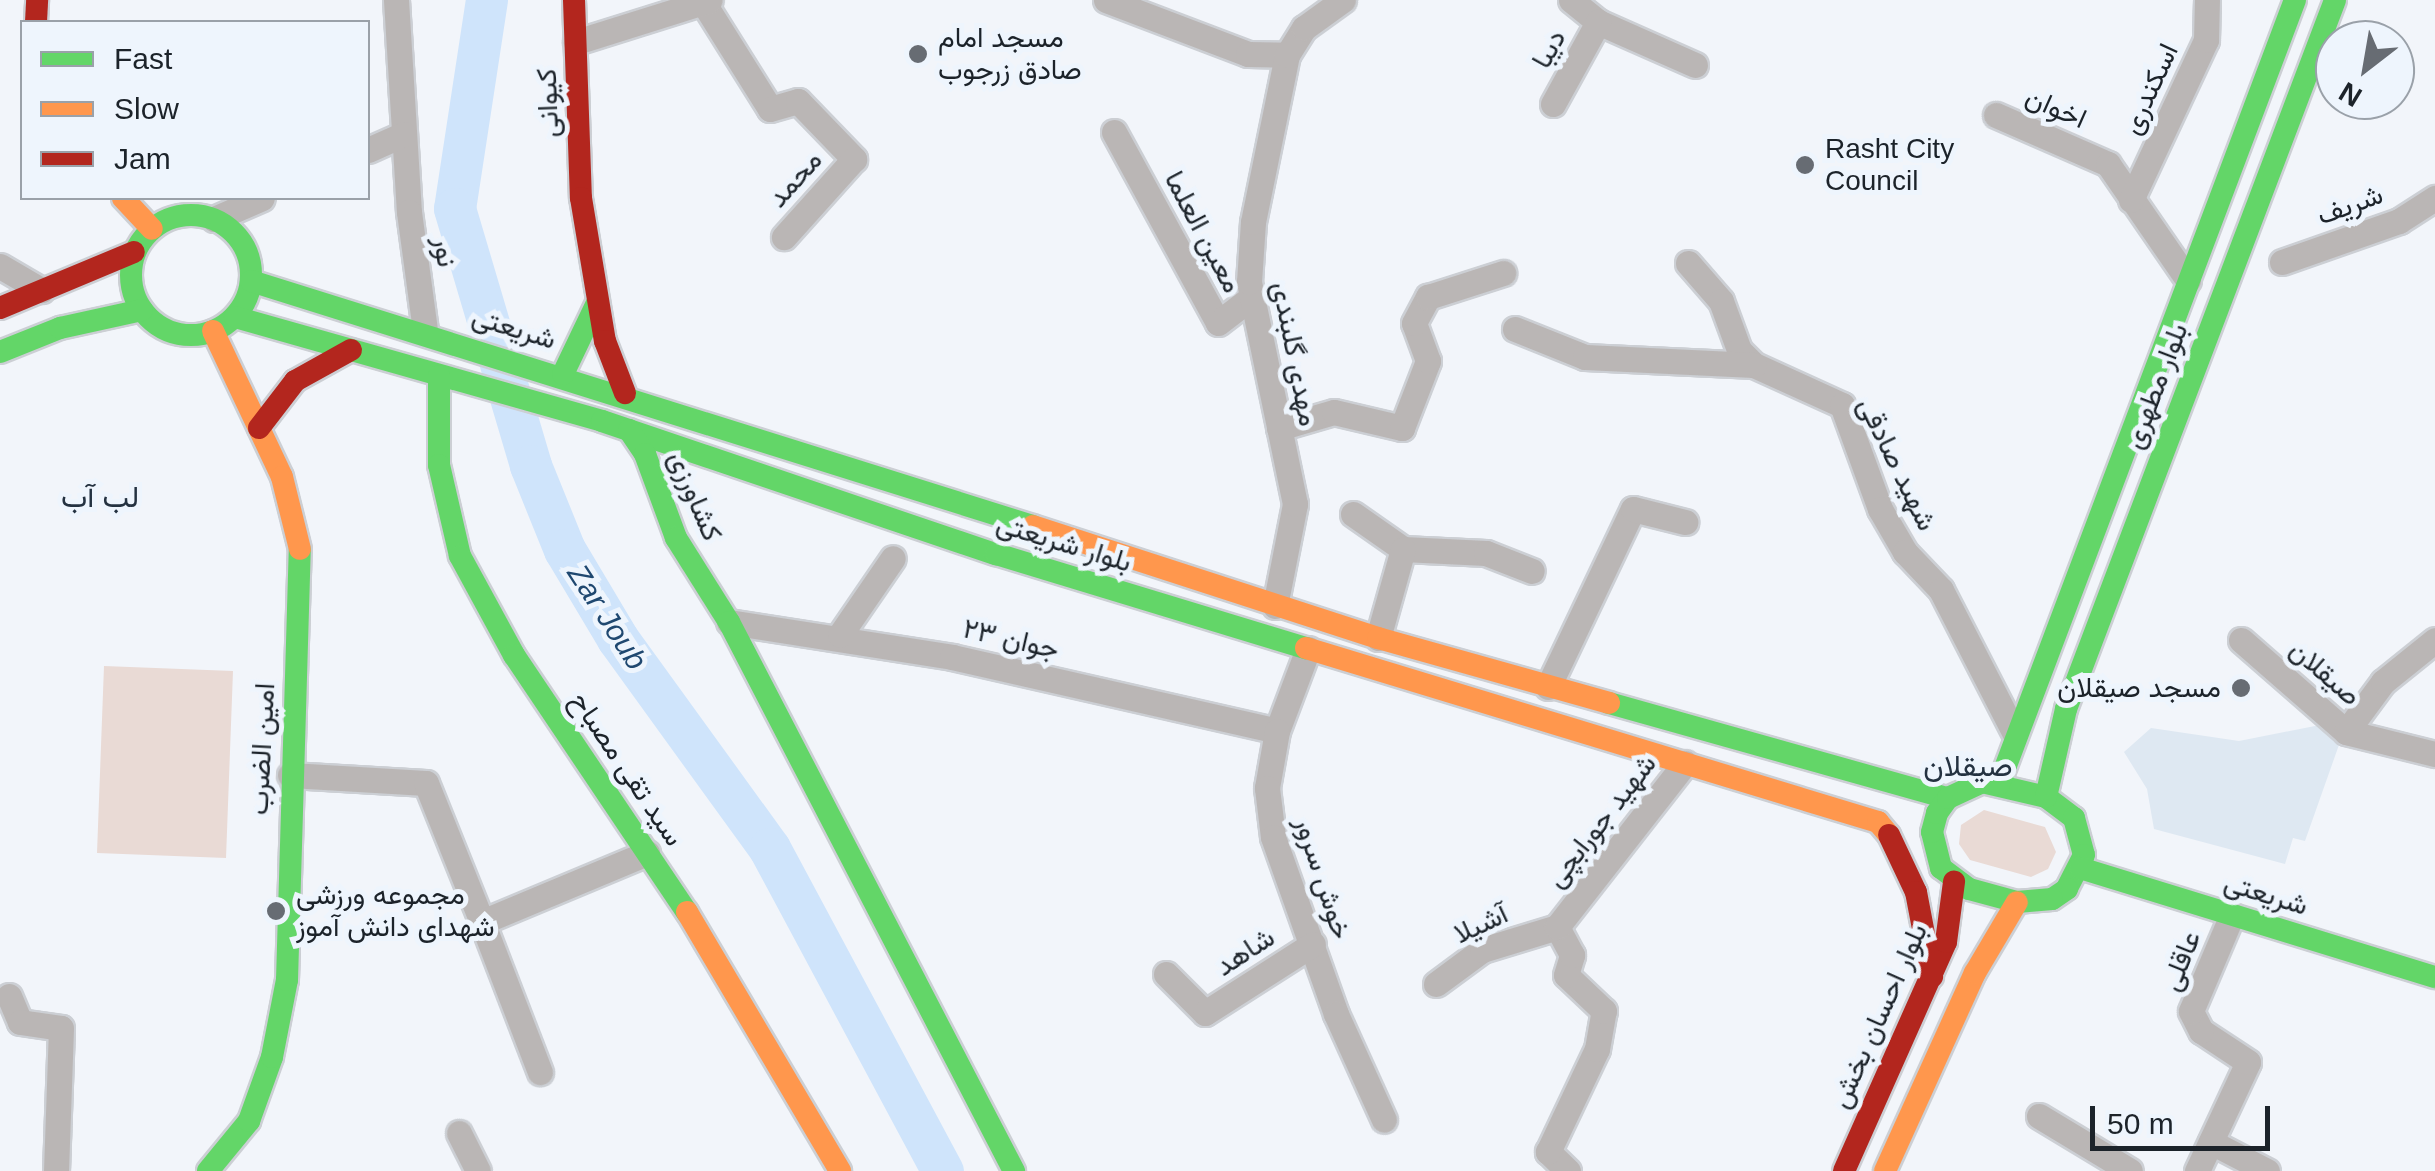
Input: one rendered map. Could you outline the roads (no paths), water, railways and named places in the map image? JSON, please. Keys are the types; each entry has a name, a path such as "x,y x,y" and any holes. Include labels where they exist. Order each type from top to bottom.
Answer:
{"main road":[{"path":"574,0 576,42"},
{"name":"بلوار مطهری","path":"1999,784 2294,0"},
{"name":"بلوار مطهری","path":"2046,797 2066,709 2334,0"},
{"name":"کیوانی","path":"576,42 580,198 598,302 625,393 629,430"},
{"path":"125,200 152,228"},
{"path":"177,216 214,219 243,244 251,281 235,317 212,331 168,330 142,310 130,272 134,252 152,228 177,216"},
{"path":"0,308 134,252"},
{"path":"251,281 436,335"},
{"path":"563,374 598,302"},
{"path":"0,352 60,328 142,310"},
{"name":"بلوار شریعتی","path":"235,317 602,421 996,554 1878,822 1900,846 1916,892 1932,976"},
{"name":"امین الضرب","path":"208,1171 249,1121 272,1056 286,980 300,552 282,477 212,331"},
{"name":"شریعتی","path":"436,335 563,374"},
{"path":"259,428 295,381 351,350"},
{"name":"بلوار شریعتی","path":"563,374 1378,638 1948,798"},
{"name":"سید تقی مصباح","path":"447,378 439,464 460,556 514,656 721,962 840,1171"},
{"name":"کشاورزی","path":"629,430 645,454 676,538 730,622 760,691 1014,1171"},
{"name":"کشاورزی","path":"629,430 628,459 647,522 760,691"},
{"path":"1854,814 1876,800 1867,776"},
{"path":"1999,784 2046,797 2074,818 2082,836 2080,868 2052,899 2016,902 1954,882 1941,868 1932,832 1948,798 1964,787 1999,784"},
{"name":"شریعتی","path":"2080,868 2435,977"},
{"name":"بلوار احسان بخش","path":"1844,1171 1951,928 1954,882"},
{"path":"1886,1171 1975,973 2016,902"},
{"path":"231,1143 247,1171"}],"street":[{"name":"نور","path":"396,0 404,134 436,335"},
{"path":"1304,28 1309,0"},
{"path":"1304,28 1343,0"},
{"path":"1572,0 1598,22 1695,64"},
{"name":"اسکندری","path":"2131,200 2206,40 2206,0"},
{"name":"کیوانی","path":"576,42 706,1"},
{"name":"محمد","path":"706,1 770,108 798,100 854,158 784,237"},
{"path":"1116,2 1248,54 1288,55"},
{"name":"دیبا","path":"1553,104 1598,22"},
{"name":"مهدی گلبندی","path":"1275,606 1295,504 1252,297 1253,222 1288,55 1304,28"},
{"name":"اخوان","path":"1996,115 2108,164 2188,280"},
{"name":"معین العلما","path":"1114,132 1218,322 1252,297"},
{"path":"370,149 404,134"},
{"name":"شریف","path":"2282,262 2400,222 2435,198"},
{"path":"214,219 257,200"},
{"path":"1688,263 1721,301 1740,350 1754,366"},
{"path":"0,266 41,290"},
{"path":"1279,428 1334,412 1402,428 1428,361 1414,323 1428,297 1504,272"},
{"path":"1515,329 1584,357 1754,366"},
{"name":"شهید صادقی","path":"1754,366 1842,405 1880,508 1905,552 1941,590 2015,734"},
{"path":"1548,687 1633,509 1686,522"},
{"path":"1353,514 1404,549 1486,553 1532,572"},
{"path":"1378,638 1404,549"},
{"path":"840,635 893,558"},
{"name":"جوان ۲۳","path":"730,622 840,635 1277,731"},
{"name":"صیقلان","path":"2240,640 2346,732 2435,754"},
{"path":"2346,732 2383,682 2435,640"},
{"name":"خوش سرور","path":"1308,649 1277,731 1267,788 1273,837 1384,1120"},
{"name":"شهید جورابچی","path":"1568,1171 1548,1152 1598,1049 1604,1011 1566,975 1572,955 1557,927 1685,763"},
{"path":"290,775 426,783 540,1072"},
{"path":"482,922 647,852"},
{"name":"عاقلی","path":"2197,1171 2248,1062 2201,1032 2191,1011 2232,914"},
{"name":"آشیلا","path":"1436,984 1482,950 1557,927"},
{"name":"شاهد","path":"1166,974 1205,1013 1313,944"},
{"path":"9,996 20,1022 61,1028 56,1171"},
{"path":"2039,1116 2130,1171"},
{"path":"459,1133 478,1171"},
{"path":"2211,1142 2267,1171"}],"waterway":[{"name":"Zar Joub","path":"487,0 455,209 531,466 565,550 618,639 770,849 943,1171"}],"place":[{"name":"مسجد امام صادق زرجوب","path":"918,54"},
{"name":"Rasht City Council","path":"1805,165"},
{"name":"مسجد صیقلان","path":"2241,688"},
{"name":"مجموعه ورزشی شهدای دانش آموز","path":"276,911"}],"district":[{"name":"لب آب","path":"100,497"},
{"name":"صیقلان","path":"1968,766"}]}
